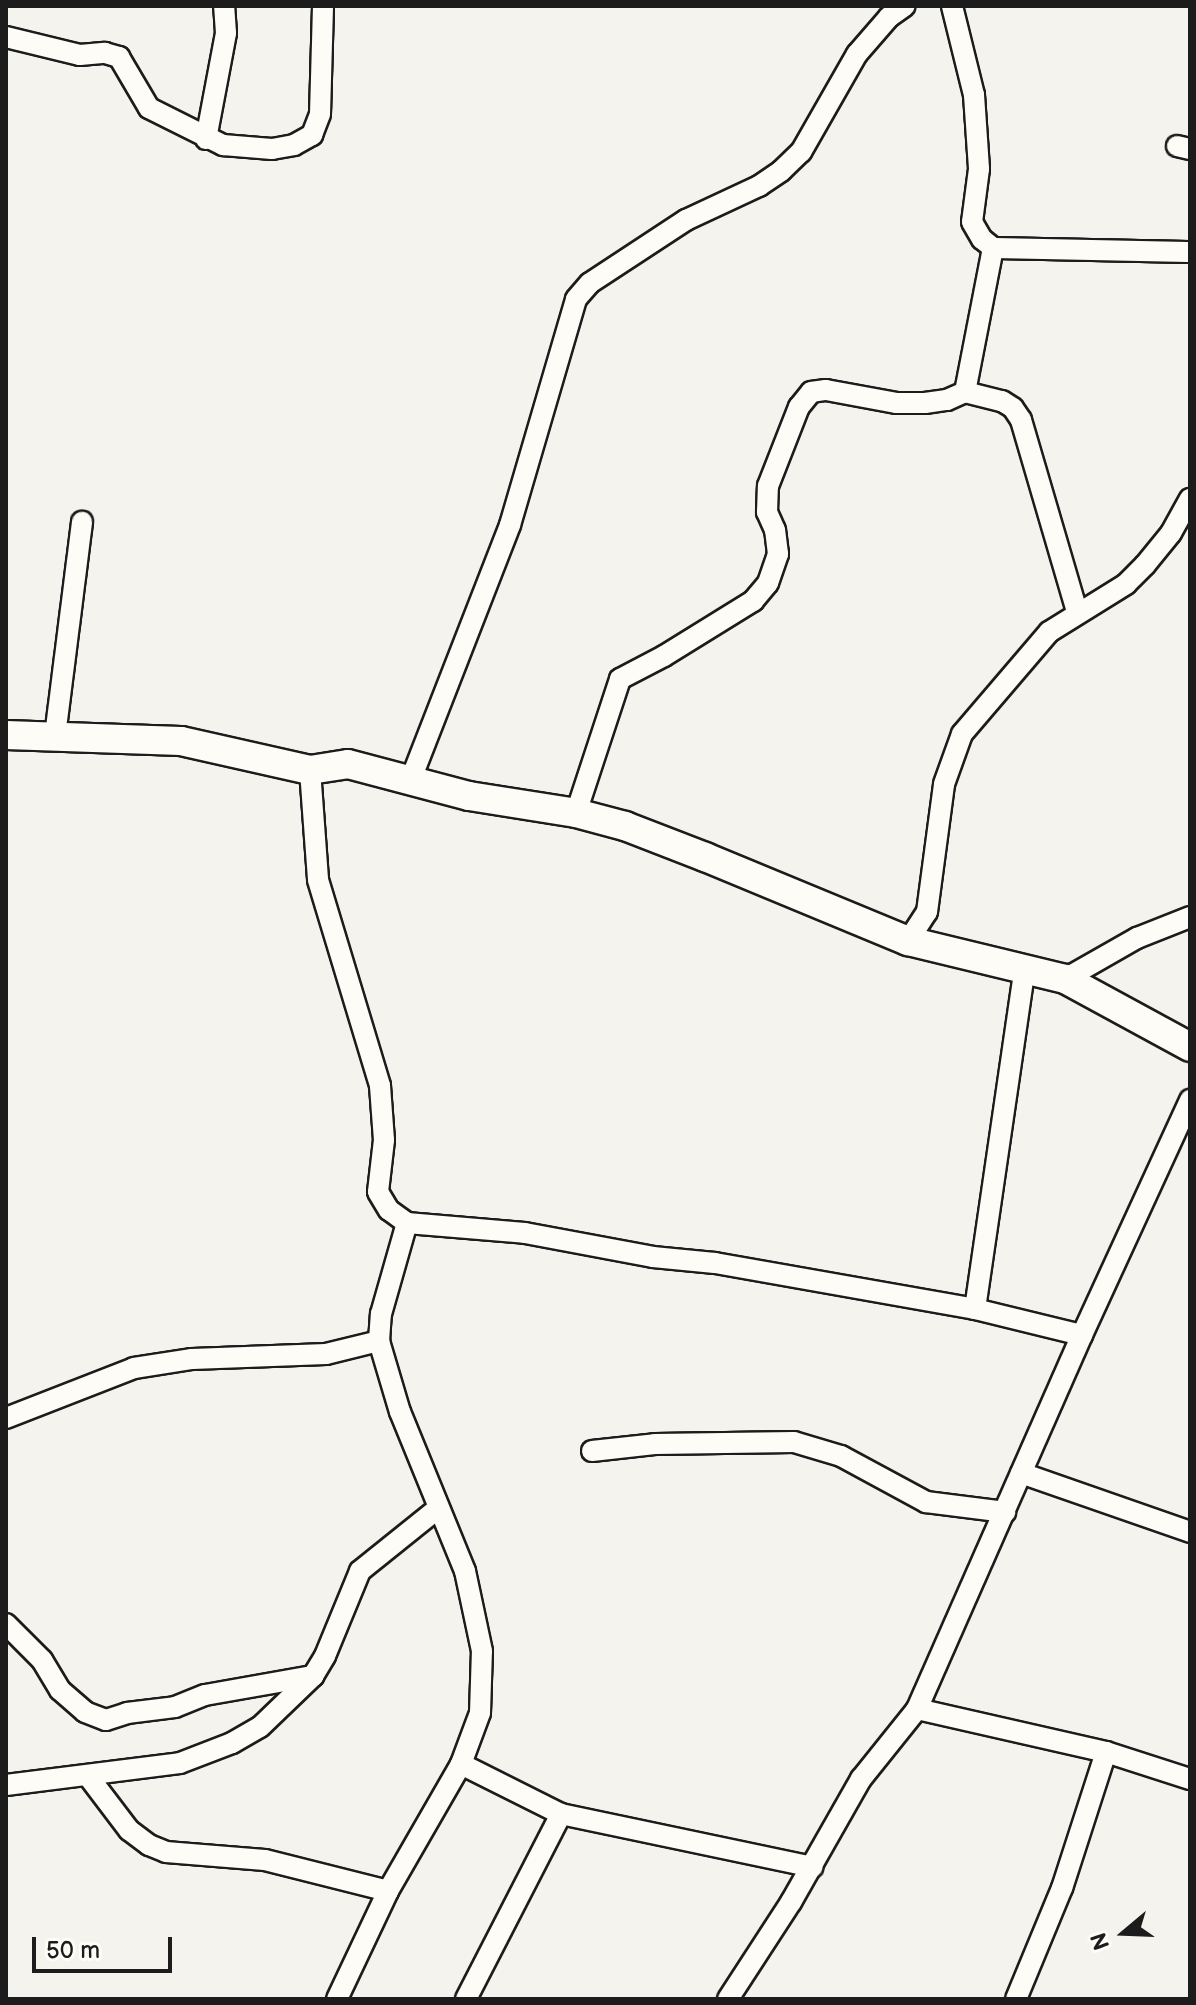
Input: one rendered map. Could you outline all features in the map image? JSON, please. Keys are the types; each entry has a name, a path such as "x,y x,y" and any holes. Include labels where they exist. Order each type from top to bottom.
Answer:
{"street":[{"path":"206,139 226,33 224,6"},
{"path":"6,37 80,55 105,53 119,57 149,108 223,145 272,149 294,145 312,135 320,114 323,6"},
{"path":"411,779 510,525 576,299 590,283 686,220 759,186 781,171 801,152 857,54 889,17 905,6"},
{"path":"952,6 974,95 979,169 972,222 982,239 993,248 1190,252"},
{"path":"965,392 993,248"},
{"path":"576,813 620,679 664,656 730,612 753,601 768,583 778,554 775,530 767,512 768,486 799,407 811,392 826,390 896,403 947,400 965,392 1002,401 1013,408 1021,420 1077,611"},
{"path":"908,941 927,912 944,784 962,734 1049,632 1077,611 1107,597 1145,565 1171,533 1190,499"},
{"path":"55,736 82,522"},
{"path":"6,735 181,741 310,770 348,764 469,796 576,813 691,852 908,941 1065,979 1190,1047"},
{"path":"310,770 318,880 380,1086 384,1140 378,1192 389,1210 407,1223 525,1233 975,1309 1082,1335"},
{"path":"1065,979 1137,938 1190,917"},
{"path":"975,1309 1025,968"},
{"path":"728,1999 812,1867 861,1779 917,1709 1082,1335 1190,1100"},
{"path":"337,1999 388,1891 461,1764 480,1713 482,1651 465,1571 437,1509 386,1372 379,1341 381,1314 407,1223"},
{"path":"6,1418 134,1368 205,1358 326,1354 379,1341"},
{"path":"592,1451 655,1444 794,1442 841,1456 926,1502 1005,1512"},
{"path":"1021,1473 1190,1532"},
{"path":"6,1785 180,1763 232,1743 260,1727 313,1676 360,1571 437,1509"},
{"path":"6,1624 42,1660 60,1690 85,1712 106,1720 127,1713 175,1707 205,1695 313,1676"},
{"path":"917,1709 1106,1752 1190,1779"},
{"path":"1016,1999 1062,1888 1106,1752"},
{"path":"461,1764 561,1814 812,1867"},
{"path":"88,1776 129,1830 149,1845 166,1852 265,1860 388,1891"},
{"path":"466,1999 561,1814"}]}
